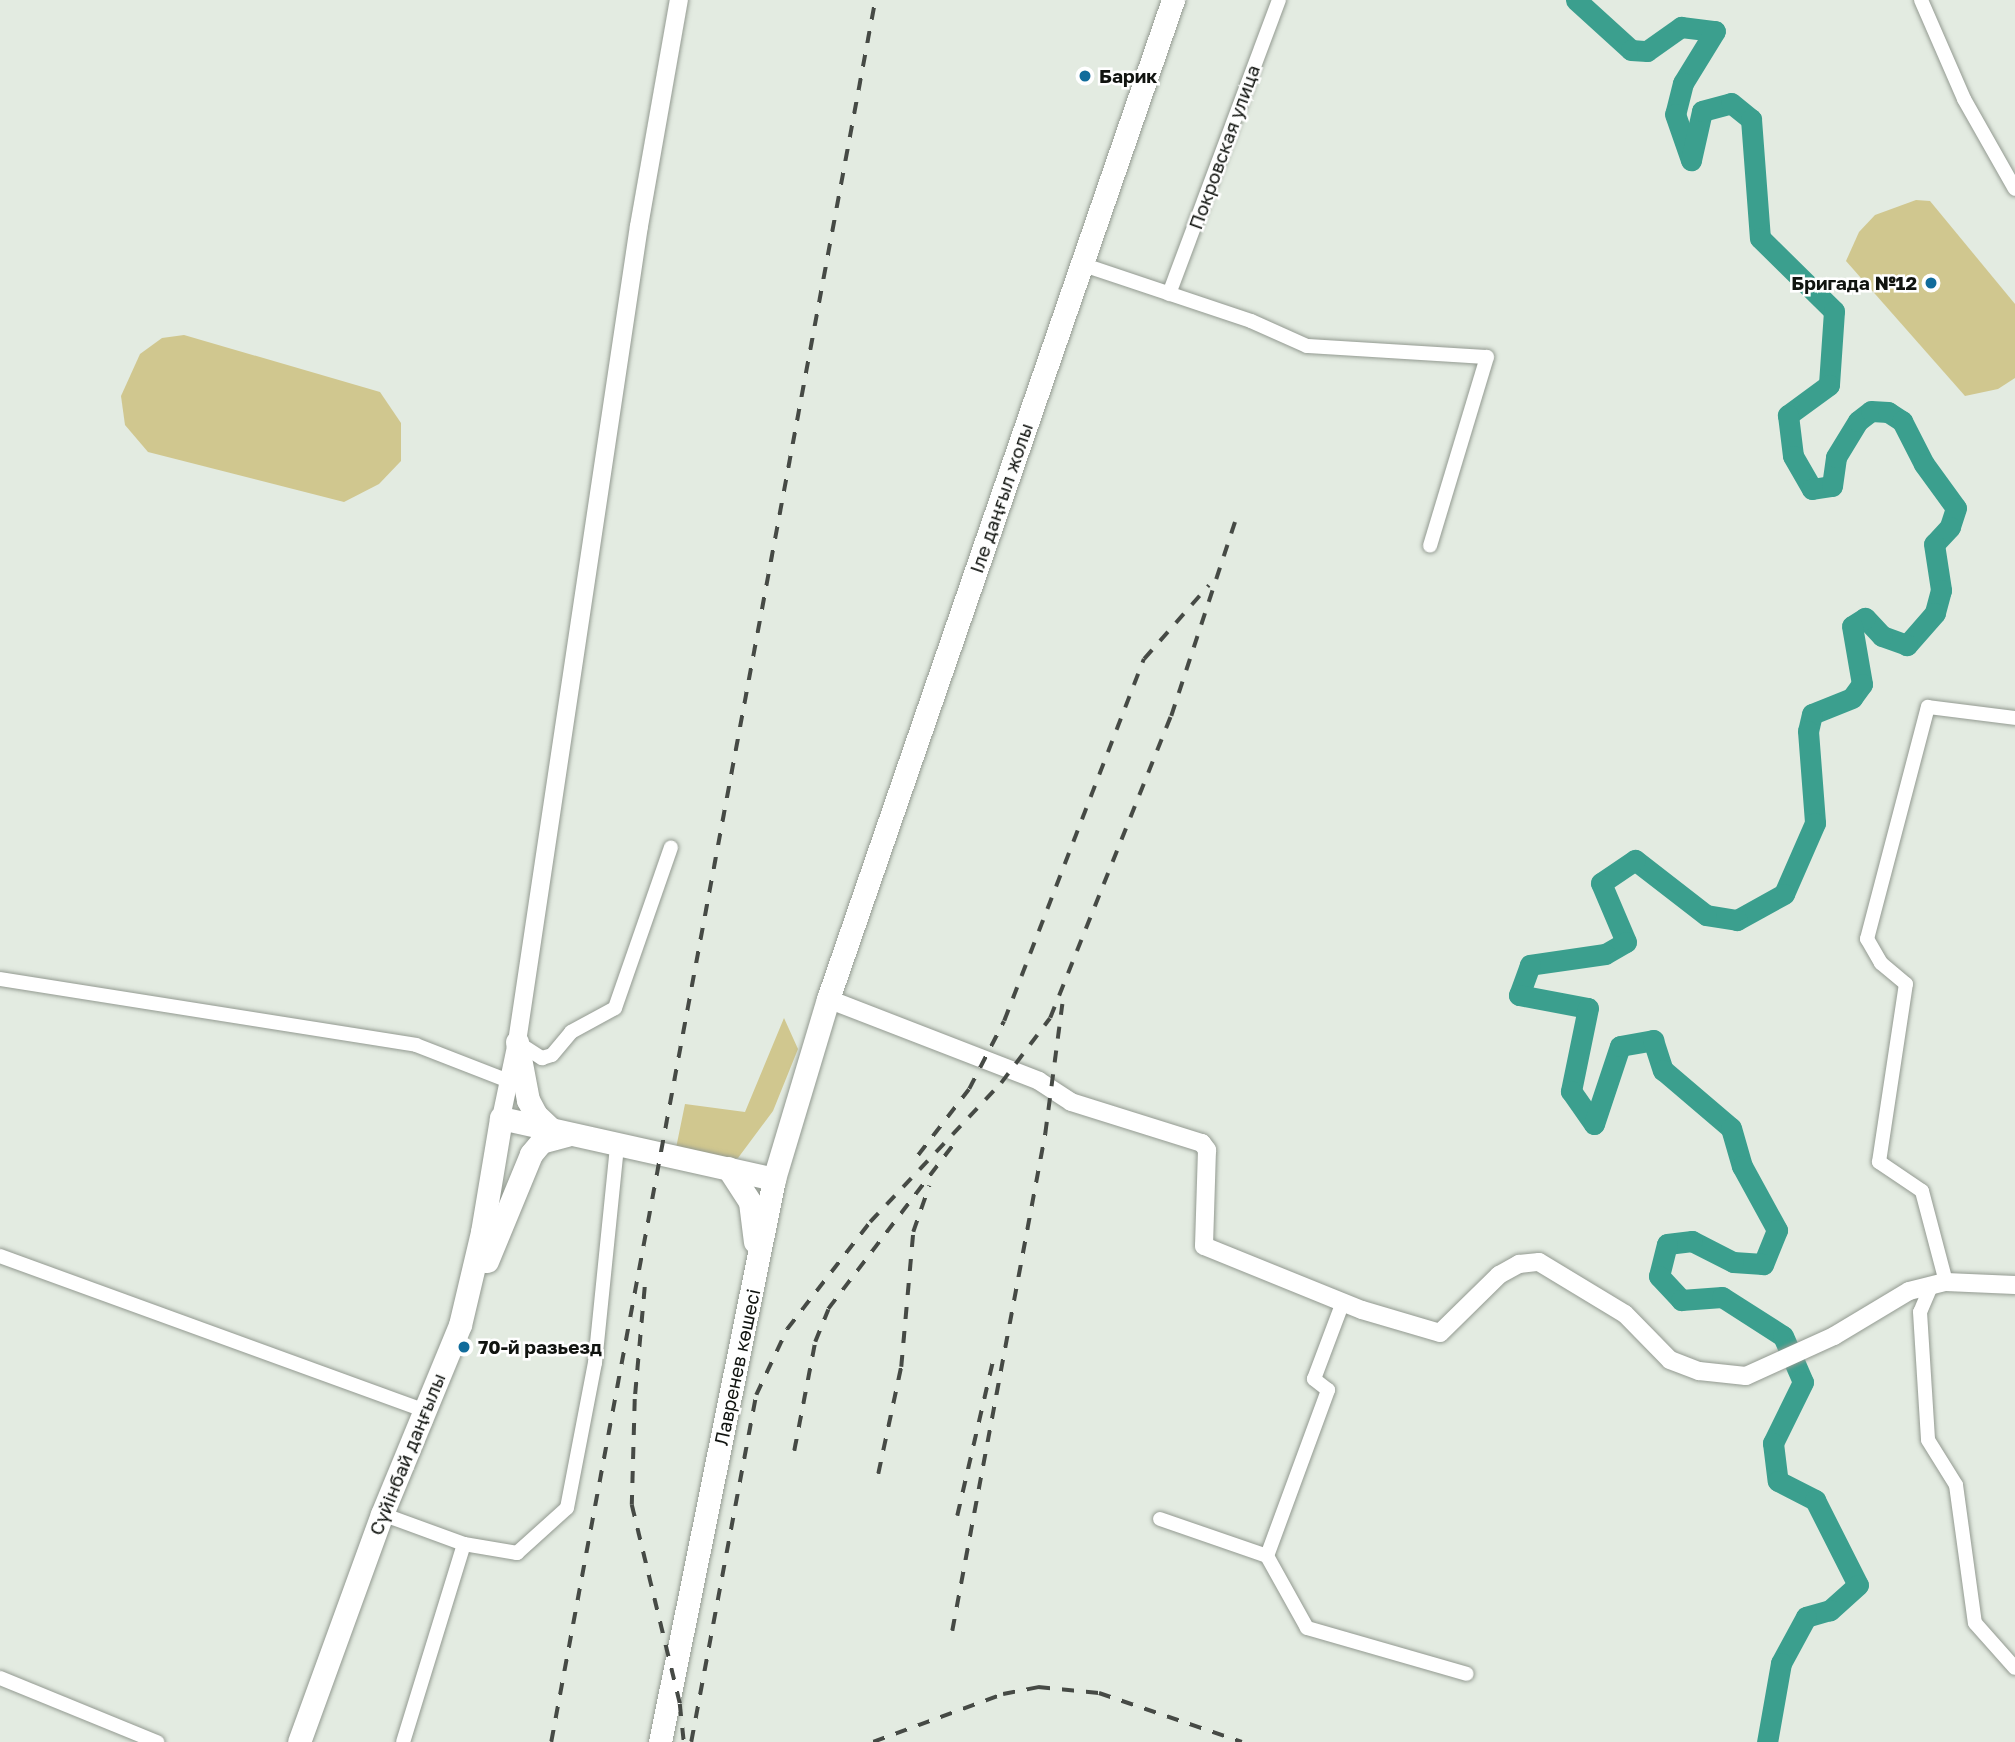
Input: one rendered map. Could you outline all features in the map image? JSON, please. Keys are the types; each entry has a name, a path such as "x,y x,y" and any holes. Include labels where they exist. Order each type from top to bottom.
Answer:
{"main road":[{"name":"Іле даңғыл жолы","path":"828,998 1172,0"},
{"name":"Лавренев көшесі","path":"660,1742 774,1179 828,998"},
{"path":"517,1042 528,1100 536,1115 560,1133"},
{"path":"501,1118 617,1147 774,1179"},
{"name":"Сүйінбай даңғылы","path":"299,1742 382,1514 460,1325 482,1232 501,1118"},
{"path":"460,1325 531,1154 541,1142 560,1133"},
{"path":"728,1168 750,1202 757,1270"}],"street":[{"path":"501,1118 517,1042 639,226 679,0"},
{"name":"Покровская улица","path":"1169,294 1279,0"},
{"path":"1921,0 1964,99 2015,189"},
{"path":"1081,264 1251,321 1307,346 1486,357 1430,547"},
{"path":"2015,718 1928,707 1867,939 1881,963 1906,984 1879,1162 1922,1191 1939,1283 1920,1312 1928,1440 1956,1485 1975,1623 2015,1668"},
{"path":"517,1042 542,1058 552,1055 571,1032 615,1008 671,847"},
{"path":"0,979 416,1045 509,1081"},
{"path":"828,998 1039,1081 1071,1102 1202,1143 1207,1150 1204,1246 1343,1302 1440,1333 1499,1275 1519,1264 1539,1262 1625,1314 1670,1360 1699,1371 1746,1376 1799,1354 1909,1291 1939,1283 2015,1286"},
{"path":"382,1514 464,1544 517,1553 567,1508 595,1363 617,1147"},
{"path":"0,1256 425,1411"},
{"path":"1267,1556 1328,1390 1314,1379 1343,1302"},
{"path":"1160,1519 1267,1556 1307,1628 1467,1674"},
{"path":"403,1742 464,1544"},
{"path":"0,1678 157,1742"}],"shaded area":[{"name":"Бригада №12","path":"1916,200 1930,201 2015,304 2015,378 1998,389 1965,396 1846,261 1859,232 1875,215"},
{"path":"184,335 380,392 401,423 401,461 379,484 344,502 148,452 125,425 121,396 140,354 162,338"},
{"path":"784,1018 798,1049 773,1111 738,1158 727,1161 675,1153 685,1104 745,1112"}],"waterway":[{"path":"1576,0 1631,50 1647,51 1681,27 1715,31 1683,83 1675,114 1691,160 1702,111 1731,103 1751,119 1760,238 1834,311 1829,385 1788,415 1793,456 1812,489 1832,486 1836,457 1858,421 1871,411 1888,412 1902,421 1924,464 1956,508 1950,527 1934,544 1941,590 1935,613 1907,645 1882,636 1865,618 1852,626 1862,684 1852,698 1812,714 1808,731 1815,823 1784,894 1737,920 1706,915 1635,860 1601,883 1626,942 1605,954 1530,965 1519,995 1588,1008 1571,1091 1594,1124 1620,1046 1653,1040 1663,1070 1731,1128 1742,1166 1777,1230 1763,1264 1733,1262 1692,1241 1667,1244 1659,1276 1681,1300 1722,1297 1783,1336 1803,1382 1773,1443 1778,1481 1815,1500 1858,1585 1830,1610 1806,1617 1781,1663 1767,1742"}],"railway":[{"path":"551,1742 875,0"},
{"path":"691,1742 756,1395 787,1329 870,1222 1001,1083 1050,1018 1171,716 1235,521"},
{"path":"918,1155 969,1089 1004,1021 1144,659 1209,585"},
{"path":"952,1631 1045,1134 1062,1004"},
{"path":"794,1451 815,1342 828,1309 956,1141"},
{"path":"878,1474 901,1367 913,1232 929,1186"},
{"path":"645,1287 635,1399 632,1505 680,1704 684,1742"},
{"path":"957,1516 994,1356"},
{"path":"873,1742 1003,1694 1038,1687 1099,1693 1242,1742"}],"place":[{"name":"Барик","path":"1085,76"},
{"name":"Бригада №12","path":"1931,283"},
{"name":"70-й разьезд","path":"464,1347"}]}
